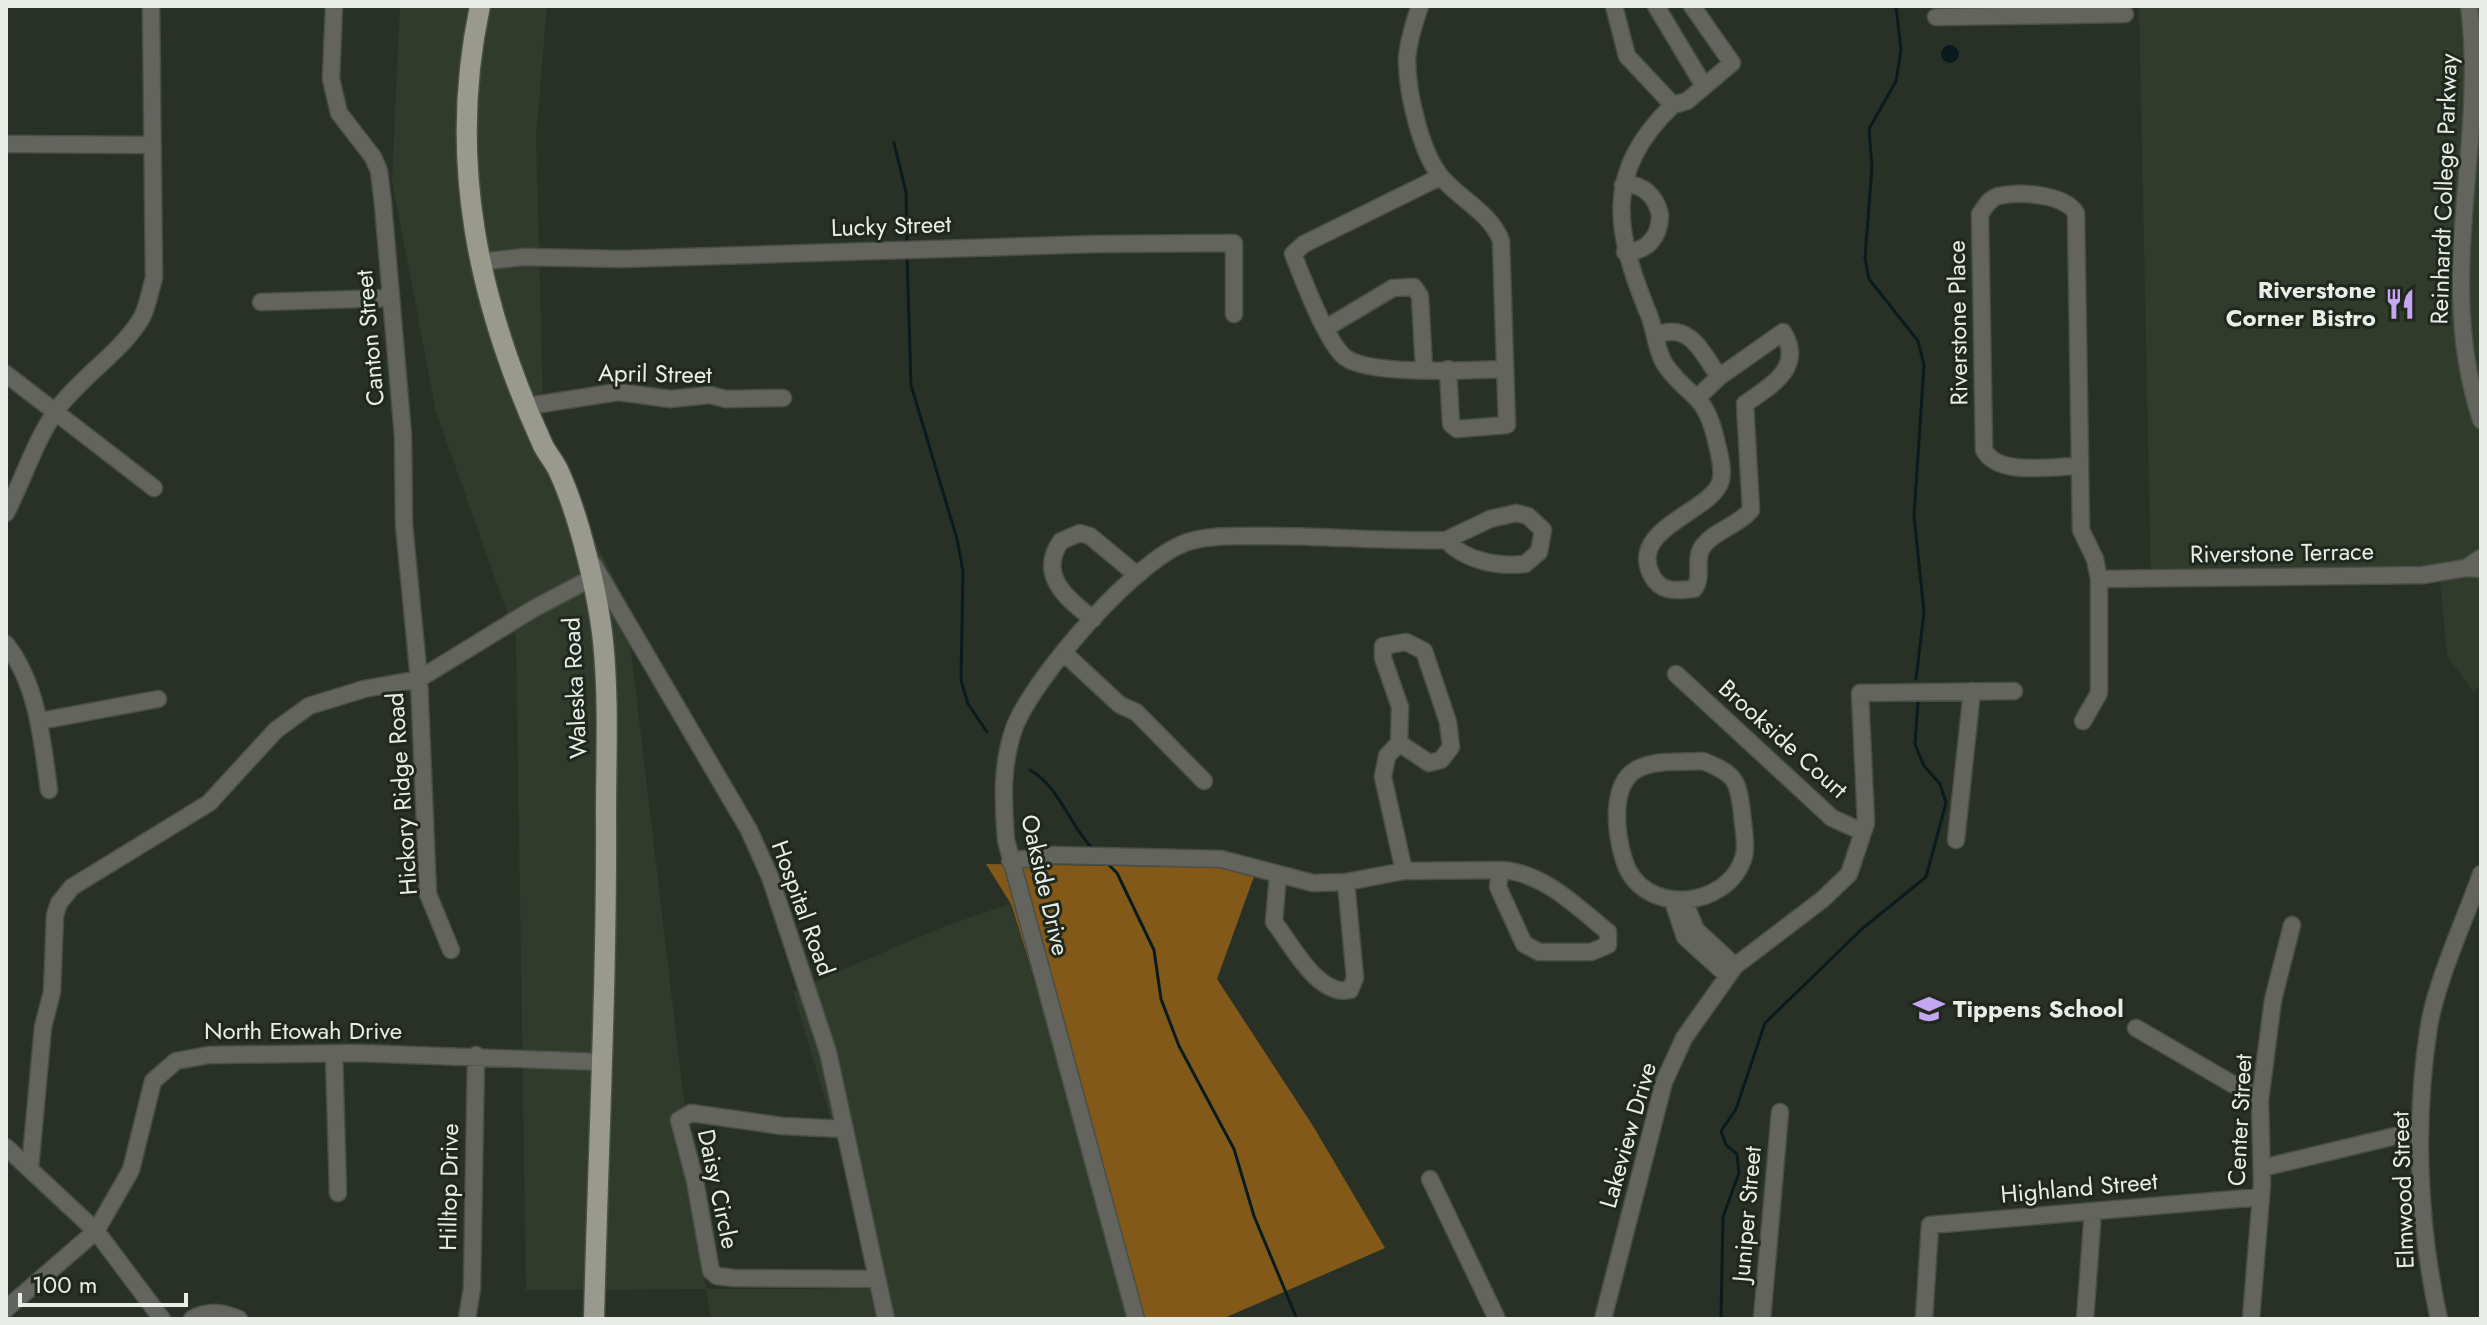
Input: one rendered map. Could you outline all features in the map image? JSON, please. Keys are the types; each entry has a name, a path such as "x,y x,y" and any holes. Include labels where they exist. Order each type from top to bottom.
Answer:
{"main road":[{"name":"Waleska Road","path":"480,6 471,77 466,166 479,262 500,335 543,446 559,471 584,549 603,641 607,728 606,909 594,1319"},
{"name":"Waleska Road","path":"471,77 490,6"}],"street":[{"path":"6,513 33,449 56,411 81,379 122,344 143,316 154,278 151,6"},
{"name":"Canton Street","path":"334,6 331,79 339,113 379,171 403,436 404,525 419,679"},
{"path":"1420,6 1407,59 1409,88 1425,148 1440,177 1498,232 1507,425 1457,429 1448,417 1448,369"},
{"path":"1614,6 1627,56 1673,105"},
{"path":"1656,6 1704,86"},
{"path":"1692,6 1732,63 1687,101 1673,105 1640,144 1623,185 1620,218 1625,252 1657,335 1665,365 1705,405 1722,476 1715,491 1658,533 1652,544 1651,574 1657,584 1674,592 1694,589 1700,579 1697,560 1706,542 1751,510 1745,404 1785,373 1791,351 1783,332 1719,377 1698,397"},
{"name":"Reinhardt College Parkway","path":"2469,6 2474,97 2461,253 2460,314 2470,379 2481,420"},
{"path":"1936,17 1976,11 2084,10 2125,14"},
{"path":"6,144 151,145"},
{"path":"1440,177 1304,244 1293,254 1326,328 1345,357 1376,367 1504,369"},
{"path":"1623,185 1637,186 1649,192 1660,215 1653,240 1643,248 1625,252"},
{"name":"Riverstone Place","path":"2080,466 2000,466 1989,459 1984,450 1980,214 1988,202 1998,196 2058,197 2069,203 2076,213 2080,466 2081,530 2095,559 2099,579 2099,693 2083,721"},
{"name":"Lucky Street","path":"479,262 523,257 622,259 1234,243 1234,314"},
{"path":"1326,328 1393,288 1414,287 1420,296 1424,369"},
{"path":"261,302 390,298"},
{"path":"1657,335 1672,330 1690,336 1719,377"},
{"path":"6,374 154,488"},
{"name":"April Street","path":"528,406 618,392 670,399 710,395 726,399 783,398"},
{"name":"Oakside Drive","path":"1136,1319 1010,861 1002,803 1010,741 1035,689 1064,653 1137,575 1172,546 1212,537 1446,540 1490,519 1516,513 1528,516 1543,530 1539,552 1532,561 1511,566 1484,561 1454,550 1446,540"},
{"path":"1093,619 1054,580 1051,558 1061,541 1080,533 1090,536 1102,542 1137,575"},
{"name":"Hospital Road","path":"584,549 749,830 770,877 828,1052 886,1319"},
{"name":"Riverstone Terrace","path":"2099,579 2423,575 2474,568 2481,558"},
{"path":"30,1168 43,1027 52,992 55,915 64,895 98,869 209,803 276,730 309,706 364,689 419,679 533,609 590,579"},
{"path":"1399,743 1429,763 1441,760 1451,747 1448,722 1424,651 1406,642 1383,646 1383,658 1400,707 1399,743 1387,756 1383,777 1404,871"},
{"path":"6,644 26,682 40,721 49,790"},
{"path":"1064,653 1120,705 1136,712 1204,781"},
{"name":"Brookside Court","path":"1676,674 1832,818 1863,832"},
{"name":"Hickory Ridge Road","path":"419,679 428,894 451,950"},
{"path":"1956,840 1972,691 2014,691"},
{"name":"Lakeview Drive","path":"1603,1319 1664,1082 1684,1038 1731,971 1823,899 1849,874 1866,823 1860,693 1972,691"},
{"path":"40,721 158,699"},
{"path":"1703,761 1725,770 1739,784 1745,853 1736,873 1716,894 1678,900 1646,890 1625,866 1617,836 1618,803 1627,777 1641,767 1703,761"},
{"path":"1010,861 1054,855 1221,859 1306,882 1346,882 1404,871 1500,870 1520,871 1559,893 1608,932 1608,945 1591,952 1539,952 1524,944 1498,887 1500,870"},
{"path":"1278,874 1274,922 1324,986 1338,993 1350,990 1355,978 1346,882"},
{"name":"Elmwood Street","path":"2439,1319 2431,1282 2420,1130 2430,1023 2481,874"},
{"path":"1678,900 1677,922 1685,937 1699,954 1731,971"},
{"name":"Center Street","path":"2251,1319 2262,1168 2260,1100 2273,1000 2292,925"},
{"path":"2136,1028 2260,1100"},
{"path":"334,1054 338,1193"},
{"name":"North Etowah Drive","path":"6,1309 96,1231 125,1187 153,1081 166,1067 199,1055 476,1055 600,1062"},
{"name":"Hilltop Drive","path":"467,1319 472,1288 476,1055"},
{"name":"Juniper Street","path":"1762,1319 1780,1112"},
{"name":"Daisy Circle","path":"845,1129 782,1126 691,1113 679,1120 690,1159 711,1271 717,1276 876,1279"},
{"path":"2262,1168 2420,1130"},
{"path":"6,1147 96,1231 162,1319"},
{"path":"1430,1179 1497,1319"},
{"name":"Highland Street","path":"1924,1319 1930,1225 2260,1197"},
{"path":"2085,1319 2093,1211"},
{"path":"192,1319 203,1313 224,1313 239,1319"}],"shaded area":[{"path":"400,6 547,6 536,136 544,441 625,600 706,1289 526,1290 516,637 436,412 392,180"},
{"path":"2139,6 2475,6 2481,50 2481,683 2473,692 2447,655 2439,571 2151,580"},
{"path":"1946,45 1954,45 1959,54 1957,61 1946,63 1941,58 1941,50"},
{"path":"986,864 1257,868 1217,979 1313,1126 1385,1248 1222,1319 1140,1319 1011,904"},
{"path":"1010,904 1140,1319 711,1319 706,1289 881,1289 793,991 945,926"}],"waterway":[{"path":"1896,6 1901,50 1896,81 1869,129 1872,167 1865,258 1869,279 1918,341 1924,365 1914,516 1924,612 1916,679"},
{"path":"894,143 906,192 907,240"},
{"path":"907,256 911,385 957,539 963,571 961,680 968,704 987,732"},
{"path":"1721,1319 1723,1217 1739,1173 1737,1154 1726,1145 1721,1131 1736,1109 1765,1023 1863,928 1926,877 1946,803 1940,784 1924,766 1915,744 1918,701"},
{"path":"1030,770 1057,796 1093,849"},
{"path":"1108,864 1117,873 1154,950 1161,999 1179,1046 1234,1149 1254,1216 1297,1319"}],"place":[{"name":"Riverstone Corner Bistro","path":"2400,304"},
{"name":"Tippens School","path":"1929,1009"}]}
